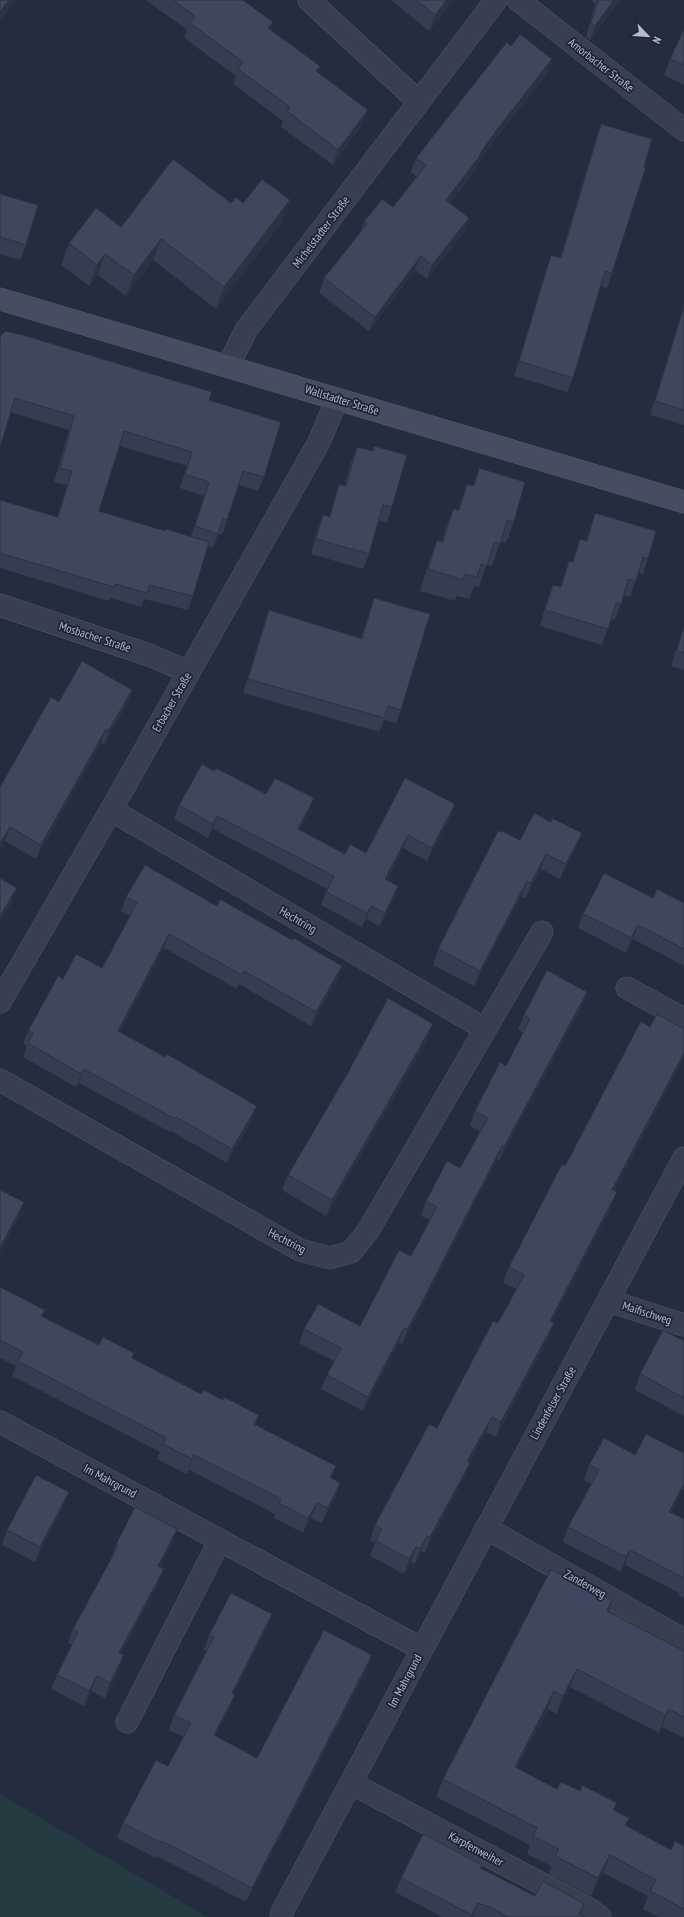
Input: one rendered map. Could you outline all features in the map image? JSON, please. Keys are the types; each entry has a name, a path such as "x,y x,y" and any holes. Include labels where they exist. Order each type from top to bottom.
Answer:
{"main road":[{"name":"Wallstadter Straße","path":"0,299 684,502"}],"street":[{"path":"310,0 419,102"},
{"name":"Michelstadter Straße","path":"228,366 246,330 496,0"},
{"name":"Amorbacher Straße","path":"518,0 684,130"},
{"name":"Erbacher Straße","path":"0,1002 111,810 319,442 336,399"},
{"name":"Mosbacher Straße","path":"0,605 149,655 189,672"},
{"name":"Hechtring","path":"111,810 485,1029"},
{"name":"Hechtring","path":"0,1080 300,1250 330,1258 351,1252 368,1230 542,932"},
{"path":"627,988 684,1019"},
{"name":"Lindenfelser Straße","path":"422,1649 684,1158"},
{"name":"Maifischweg","path":"609,1301 684,1325"},
{"name":"Im Mahrgrund","path":"0,1422 422,1649 282,1912 282,1917"},
{"name":"Zanderweg","path":"486,1528 684,1640"},
{"path":"127,1722 220,1540"},
{"name":"Karpfenweiher","path":"351,1783 591,1910 600,1917"}],"green space":[{"path":"0,1794 207,1917 0,1917"}],"building":[{"path":"0,0 9,0 0,12"},
{"path":"173,0 243,0 273,22 268,28 320,66 316,71 368,110 338,150 287,111 290,107 238,69 243,62 190,23 195,16"},
{"path":"416,0 447,0 435,15"},
{"path":"598,0 614,0 595,26 591,23"},
{"path":"684,29 684,65 670,59"},
{"path":"520,34 552,59 496,131 479,155 480,156 446,200 469,218 432,265 421,256 375,317 324,278 367,224 364,222 382,199 393,207 426,165 416,158 507,42 511,46"},
{"path":"601,124 652,139 644,167 646,167 612,273 605,271 573,378 519,361 551,255 561,258"},
{"path":"173,159 231,203 236,197 243,203 262,179 290,200 224,287 161,239 134,275 105,254 97,265 69,243 96,208 121,227"},
{"path":"0,194 38,205 26,245 0,237"},
{"path":"684,306 684,410 655,401"},
{"path":"5,331 23,335 212,392 209,400 281,422 264,477 243,471 227,520 223,519 218,534 195,526 209,482 185,474 192,452 124,431 99,511 165,531 166,529 209,542 193,596 149,585 147,593 115,584 114,587 0,553 0,500 58,517 72,471 60,468 74,416 15,398 0,448 0,337"},
{"path":"374,446 407,455 392,507 383,505 369,554 316,539 323,515 330,517 339,484 346,486 357,447 373,451"},
{"path":"479,468 525,482 514,522 507,520 500,544 494,542 487,566 481,564 477,577 465,574 463,580 428,569 437,540 443,542 453,509 459,510 467,484 474,486"},
{"path":"595,513 656,531 648,559 643,557 636,581 628,579 621,605 616,603 608,629 545,610 553,585 561,587 569,561 573,562 580,539 587,541"},
{"path":"374,598 430,614 401,710 388,706 384,718 248,679 269,610 362,639"},
{"path":"684,626 684,653 677,650"},
{"path":"82,661 132,690 109,730 106,729 41,845 10,827 0,844 0,787 51,697 59,702"},
{"path":"202,764 214,771 216,768 266,794 275,778 314,798 298,829 345,854 350,844 366,853 405,778 455,804 432,848 408,835 385,879 398,886 385,913 371,906 367,913 326,892 334,876 217,816 213,824 179,805"},
{"path":"534,813 551,822 552,818 582,833 566,864 546,854 531,883 527,881 480,971 438,949 498,831 502,831 520,840"},
{"path":"145,865 217,906 220,899 292,940 294,938 342,966 316,1012 244,971 242,975 169,934 118,1031 165,1057 167,1054 257,1106 232,1149 176,1117 175,1119 84,1069 81,1074 28,1043 33,1033 28,1031 58,976 63,979 76,954 102,968 137,903 126,897"},
{"path":"604,873 653,898 657,889 684,903 684,949 638,925 631,938 583,914"},
{"path":"0,878 17,888 0,916"},
{"path":"547,970 587,992 504,1147 502,1146 408,1329 404,1328 368,1397 327,1375 341,1348 304,1329 318,1304 360,1326 399,1250 411,1256 437,1207 426,1201 447,1161 460,1168 488,1118 475,1111 500,1062 506,1066 530,1019 524,1015"},
{"path":"388,998 433,1024 332,1200 288,1175 346,1076"},
{"path":"657,1014 684,1029 684,1053 612,1190 617,1192 550,1321 554,1323 501,1422 492,1417 467,1461 470,1463 430,1537 427,1536 420,1549 416,1547 409,1559 376,1541 382,1529 375,1525 429,1424 437,1428 493,1321 498,1323 524,1275 509,1267 562,1164 565,1166 641,1021 650,1027"},
{"path":"0,1190 24,1202 0,1248"},
{"path":"0,1287 45,1310 41,1316 99,1345 103,1337 134,1353 132,1358 201,1394 204,1390 223,1400 224,1397 259,1415 254,1424 336,1466 330,1477 340,1483 328,1508 317,1503 308,1518 279,1503 281,1499 194,1455 192,1459 163,1444 166,1438 18,1361 23,1352 0,1340"},
{"path":"663,1330 684,1341 684,1398 640,1374"},
{"path":"646,1434 684,1453 684,1484 669,1512 684,1519 684,1578 630,1550 626,1557 568,1527 599,1470 589,1465 604,1438 635,1455"},
{"path":"36,1475 69,1492 40,1547 7,1530"},
{"path":"135,1507 177,1529 158,1566 164,1569 119,1653 124,1655 110,1683 97,1676 89,1691 57,1675 78,1632 73,1629 118,1546 116,1544"},
{"path":"551,1569 612,1600 607,1611 684,1651 684,1717 669,1709 665,1715 577,1669 563,1696 554,1691 515,1767 557,1789 561,1782 580,1791 582,1785 617,1803 613,1810 629,1818 625,1825 671,1850 675,1841 684,1846 684,1909 650,1891 656,1880 610,1855 598,1878 555,1856 559,1849 533,1836 537,1828 443,1779"},
{"path":"231,1593 272,1614 232,1693 235,1695 214,1735 257,1758 324,1630 372,1655 252,1888 162,1841 161,1843 123,1823 156,1760 168,1766 191,1723 174,1715 214,1637 209,1635"},
{"path":"423,1834 482,1865 480,1868 535,1896 543,1881 584,1904 579,1914 585,1917 508,1917 490,1907 478,1903 472,1915 401,1878"}]}
